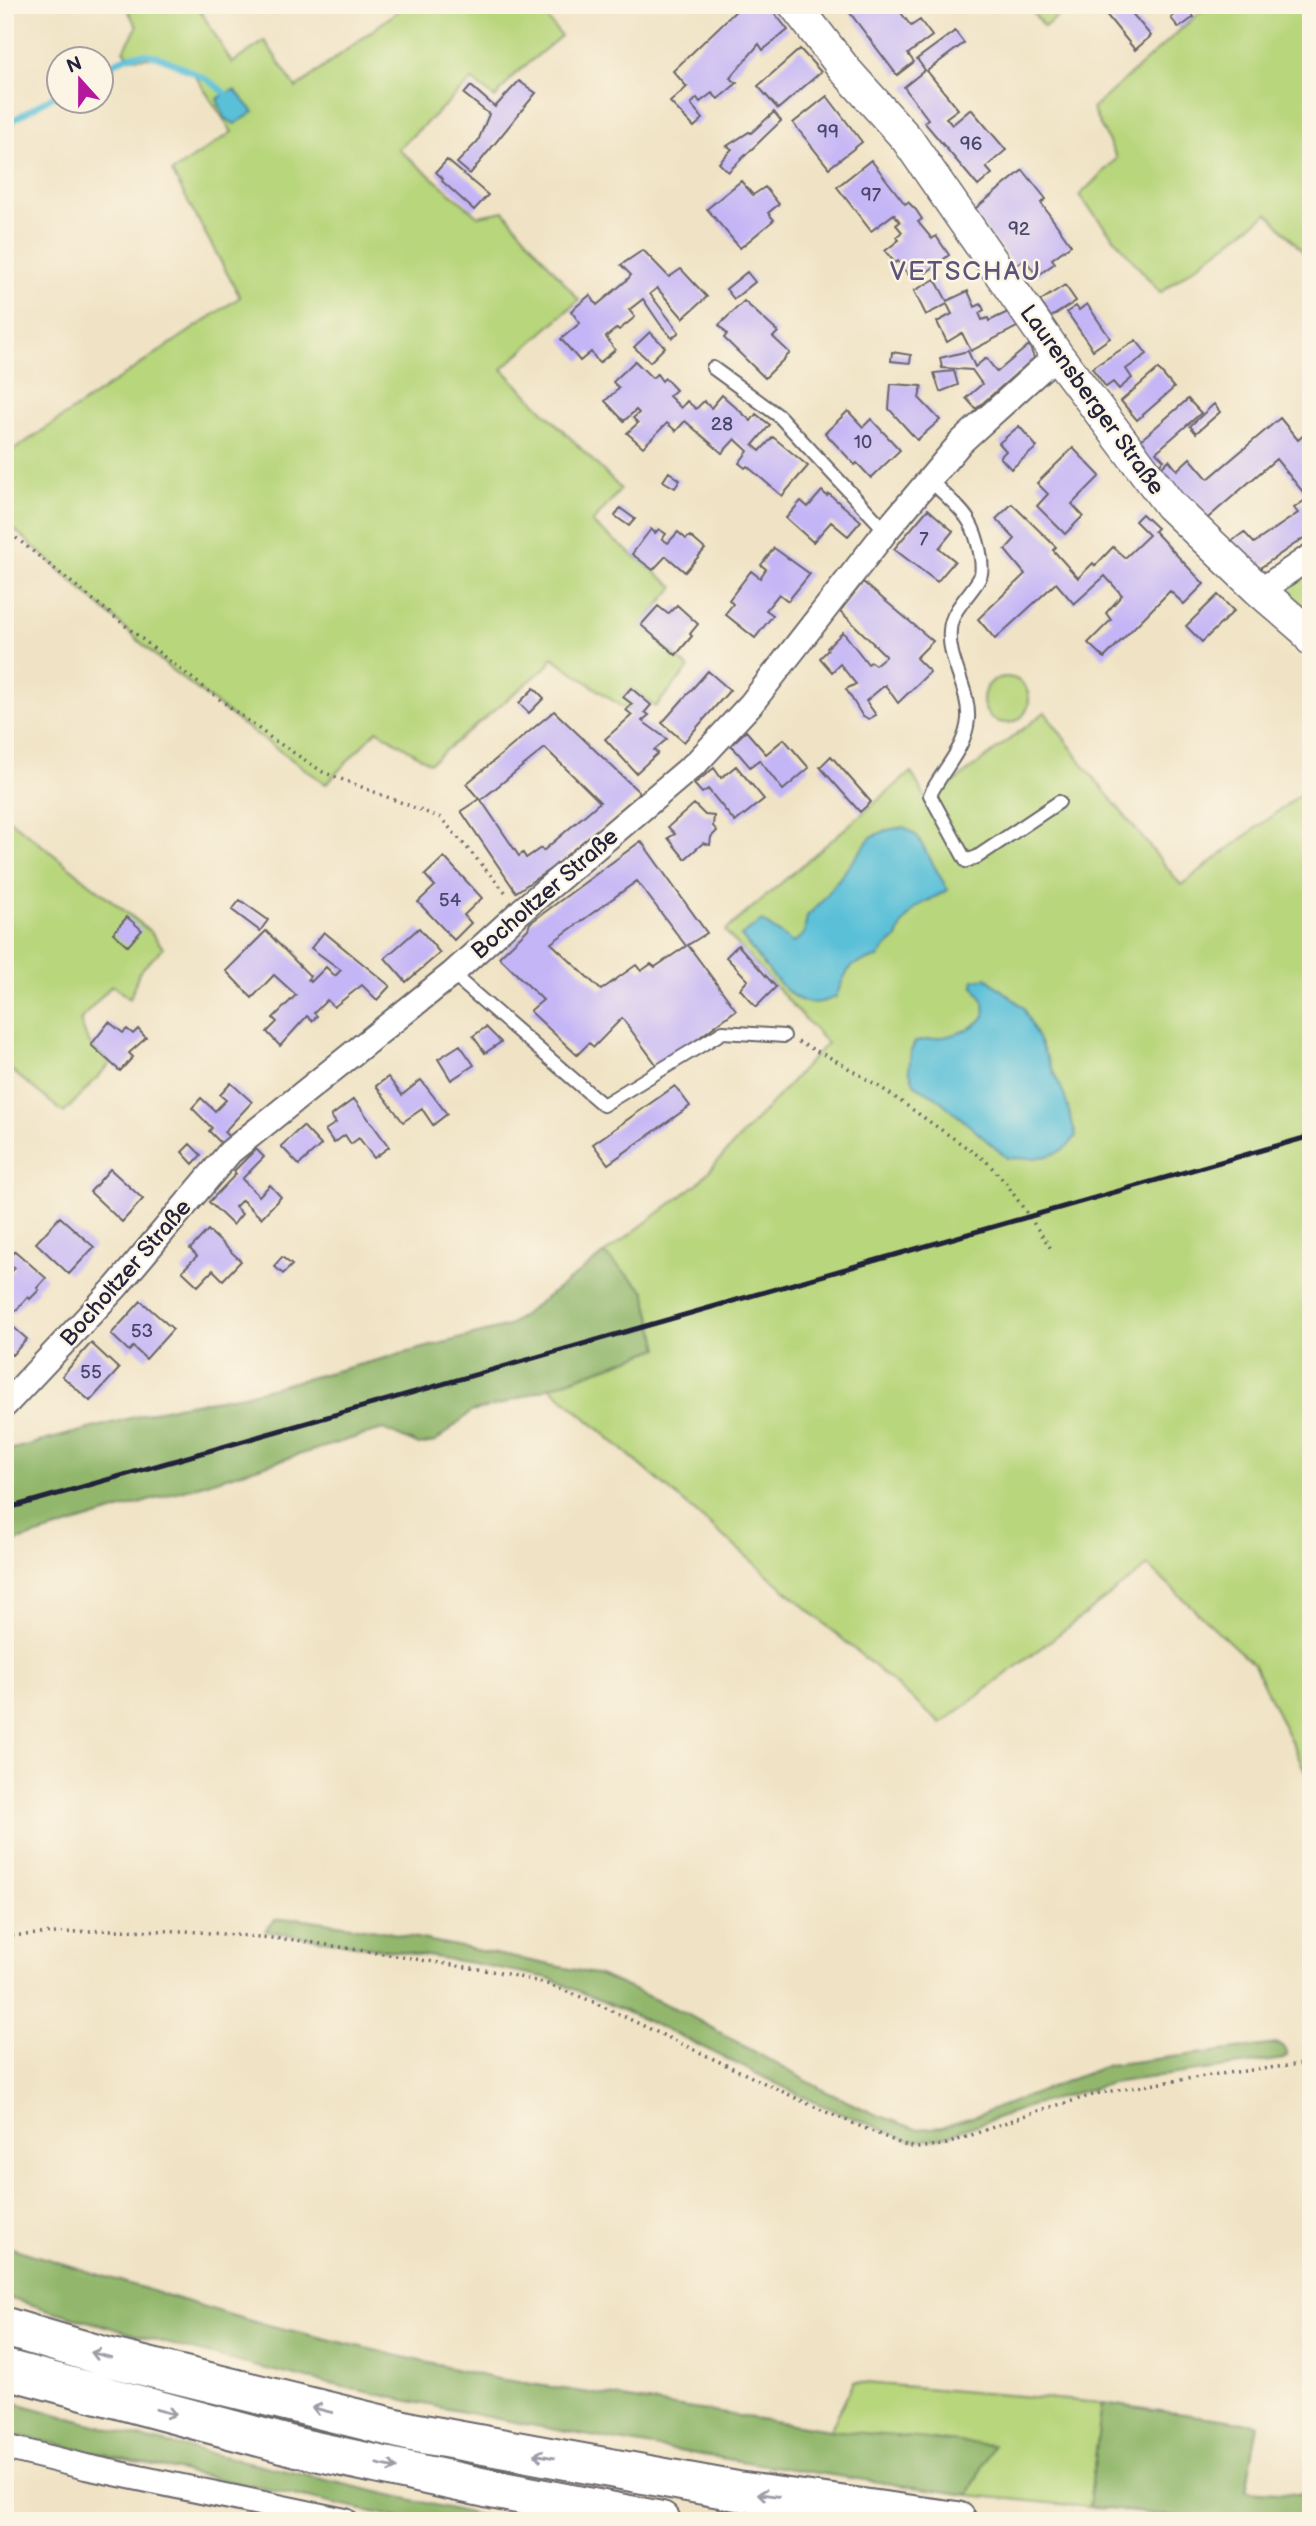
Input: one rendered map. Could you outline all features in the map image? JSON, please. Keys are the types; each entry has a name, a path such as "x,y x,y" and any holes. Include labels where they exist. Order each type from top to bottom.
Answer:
{"highway":[{"path":"5,2327 103,2356 412,2432 737,2491 957,2521"},
{"path":"5,2369 298,2447 486,2488 661,2521"}],"street":[{"name":"Laurensberger Straße","path":"795,5 846,71 907,139 1057,355 1170,505 1306,631 1311,639"},
{"name":"Bocholtzer Straße","path":"5,1405 116,1287 230,1152 452,974 521,911 633,819 697,762 751,704 886,531 961,442 1057,355"},
{"path":"1260,591 1311,555"},
{"path":"5,2447 86,2467 345,2521"}],"lane":[{"path":"713,368 779,416 886,531"},
{"path":"930,480 970,523 984,568 950,626 950,642 967,702 968,718 964,735 930,795 966,861 977,857 1059,802"},
{"path":"452,974 603,1105 723,1032 784,1036"}],"path":[{"path":"5,529 182,671 323,772 441,818 521,911"},
{"path":"784,1036 835,1060 880,1087 986,1161 1006,1183 1052,1250"},
{"path":"5,1936 107,1930 186,1931 296,1940 503,1973 548,1984 589,2000 817,2108 917,2148 947,2144 1037,2111 1100,2093 1311,2063"}],"green space":[{"path":"125,5 197,5 232,63 265,41 296,88 406,5 537,5 561,36 514,75 495,98 472,80 398,149 478,216 504,211 579,300 502,369 621,489 592,523 674,587 642,625 689,668 655,707 631,688 623,696 632,704 626,710 552,657 549,665 430,763 377,730 326,784 168,667 5,521 5,456 240,297 172,172 232,132 192,71 156,57 131,58 124,50 137,27"},
{"path":"1027,5 1072,5 1044,27"},
{"path":"1208,5 1311,5 1311,261 1268,213 1160,293 1079,196 1117,158 1092,109"},
{"path":"1311,570 1311,615 1285,591"},
{"path":"1006,677 1022,684 1029,700 1022,716 1006,723 990,716 983,700 990,684"},
{"path":"1045,712 1089,772 1181,885 1311,786 1311,1783 1254,1665 1148,1566 941,1724 550,1387 659,1348 645,1291 604,1254 697,1184 827,1043 725,931 911,772 928,802"},
{"path":"5,816 150,931 163,948 139,972 130,999 112,985 80,1020 88,1042 111,1063 64,1113 5,1065"},
{"path":"604,1254 645,1291 659,1348 503,1404 471,1412 435,1442 419,1445 383,1429 5,1545 5,1451 176,1406 243,1395 508,1326"},
{"path":"298,1918 377,1930 600,1975 683,2012 829,2093 916,2129 942,2127 984,2113 1108,2065 1277,2044 1284,2046 1288,2055 1284,2059 1111,2083 1033,2105 937,2139 911,2141 814,2102 676,2034 549,1978 472,1963 265,1931 275,1920"},
{"path":"5,2246 247,2320 492,2378 830,2430 993,2445 968,2495 659,2448 429,2405 222,2358 5,2297"},
{"path":"854,2382 1102,2403 1089,2507 968,2495 992,2446 830,2430"},
{"path":"5,2400 139,2437 504,2521 414,2521 9,2434 5,2433"},
{"path":"1102,2403 1258,2424 1246,2491 1311,2495 1311,2521 1219,2521 1089,2507"}],"water":[{"path":"233,90 254,112 235,124 225,118 217,99"},
{"path":"904,827 917,836 948,890 916,907 903,923 897,938 878,958 854,965 843,980 836,997 813,1003 798,999 776,979 741,936 762,921 793,943 804,934 807,916 871,837"},
{"path":"986,978 1023,1007 1064,1094 1076,1136 1070,1144 1054,1154 1036,1158 1007,1158 935,1096 915,1085 909,1070 915,1042 962,1032 985,1016 984,1002 973,985 974,980"}],"building":[{"path":"742,5 768,5 788,30 763,50 759,44 730,78 737,83 718,99 712,93 700,102 697,98 691,104 703,119 694,127 670,102 687,87 673,71"},
{"path":"844,5 895,5 911,26 920,20 932,36 908,54 914,62 897,75"},
{"path":"1104,5 1125,5 1151,36 1135,50 1101,8"},
{"path":"1185,6 1194,17 1179,28 1171,18"},
{"path":"955,31 964,43 927,71 958,109 946,118 952,125 971,109 1006,150 986,167 992,174 978,186 924,122 928,119 904,87 925,70 917,59"},
{"path":"800,49 821,72 778,109 758,86"},
{"path":"519,81 536,93 470,174 457,163 478,141 489,114 464,94 471,86 495,107"},
{"path":"827,96 862,142 829,168 793,123"},
{"path":"774,112 781,121 728,172 719,163 732,149 727,146 751,133"},
{"path":"447,160 488,195 474,210 442,181 436,172"},
{"path":"871,160 905,204 908,202 916,210 922,219 918,222 932,239 936,236 949,255 926,273 923,270 911,278 898,261 895,263 885,251 899,240 896,237 902,232 896,225 900,222 894,214 871,231 837,187"},
{"path":"1023,170 1046,199 1041,203 1071,245 1052,259 1055,263 1037,276 1025,259 1015,266 971,212"},
{"path":"741,181 753,195 765,187 779,204 768,213 774,220 740,248 707,209"},
{"path":"643,250 669,277 681,269 707,297 683,318 657,288 650,294 679,332 672,338 643,299 629,310 635,317 606,337 615,350 599,363 591,352 580,361 561,339 580,323 571,311 590,295 597,305 627,280 631,275 621,265"},
{"path":"747,272 755,282 734,299 726,289"},
{"path":"935,279 947,301 968,291 975,307 981,304 984,310 979,313 982,320 988,318 989,321 1010,311 1021,325 971,351 962,333 947,342 937,322 952,314 947,304 926,315 914,291"},
{"path":"1065,285 1076,301 1051,317 1040,301"},
{"path":"744,301 778,332 773,337 790,353 765,378 724,338 727,334 719,325"},
{"path":"1087,304 1110,338 1093,350 1067,312 1076,306 1079,310"},
{"path":"650,332 665,347 650,362 634,347"},
{"path":"1136,340 1147,354 1126,369 1132,378 1119,389 1113,382 1106,387 1092,368"},
{"path":"1029,345 1034,358 976,409 966,398 982,384 972,370 942,368 940,358 968,351 975,367 986,358 997,372"},
{"path":"892,352 911,355 910,363 891,361"},
{"path":"635,361 652,378 657,374 662,381 665,378 676,390 669,396 681,408 687,401 696,409 704,401 711,408 722,395 751,421 756,414 770,425 753,445 760,451 773,437 808,466 782,496 747,466 745,468 739,463 748,451 735,439 722,453 685,421 676,431 667,423 643,447 627,433 638,423 633,418 639,413 636,410 624,421 605,401 619,388 613,382"},
{"path":"1158,369 1174,388 1137,420 1121,401"},
{"path":"954,371 958,385 940,392 934,373"},
{"path":"891,384 922,386 919,398 940,420 917,440 889,409"},
{"path":"1188,399 1201,413 1156,452 1164,460 1155,468 1135,445"},
{"path":"1214,404 1220,412 1196,433 1190,426"},
{"path":"848,411 863,427 871,419 900,450 871,478 825,433"},
{"path":"1280,418 1298,440 1311,429 1311,533 1257,570 1228,544 1244,532 1254,543 1298,513 1294,508 1308,498 1276,459 1202,523 1158,471 1169,460 1177,470 1190,458 1208,479"},
{"path":"1019,426 1037,447 1011,469 1000,457 1006,451 999,443"},
{"path":"1073,448 1100,476 1072,504 1083,516 1065,534 1037,506 1048,494 1037,483"},
{"path":"669,472 680,480 675,488 663,481"},
{"path":"822,491 861,521 848,536 831,522 813,542 786,518 801,501 808,507"},
{"path":"1012,504 1056,547 1053,550 1078,578 1093,563 1095,566 1113,547 1125,558 1149,535 1135,521 1142,514 1157,528 1154,531 1204,584 1184,604 1170,591 1104,658 1088,643 1111,620 1106,613 1122,595 1105,576 1074,604 1056,583 995,639 978,619 1025,574 1005,550 1015,539 996,519"},
{"path":"620,508 635,519 629,526 615,516"},
{"path":"928,509 953,531 939,548 955,561 937,582 894,549"},
{"path":"651,529 655,533 659,529 666,534 662,539 668,543 678,532 686,539 690,536 705,549 685,572 666,556 653,570 632,554"},
{"path":"774,548 810,574 788,601 779,594 766,610 773,615 755,638 725,614 733,604 729,600 751,571 760,578 766,569 761,565"},
{"path":"863,582 933,641 916,658 930,672 898,703 885,685 866,701 876,715 869,719 863,717 846,689 856,684 840,664 832,672 820,658 843,632 868,664 871,662 875,665 886,656 840,611"},
{"path":"1218,595 1234,611 1202,642 1186,626"},
{"path":"677,605 698,624 676,655 641,625 658,606 668,614"},
{"path":"708,671 730,690 684,742 662,723"},
{"path":"534,688 544,698 529,713 519,703"},
{"path":"631,688 651,705 645,712 649,715 642,721 667,739 654,750 658,753 636,773 605,739 632,715 626,710 632,704 623,697"},
{"path":"554,711 640,793 555,866 516,892 461,811 479,799 466,784","holes":["545,748 600,802 543,851 541,848 526,858 523,853 519,856 481,800"]},
{"path":"746,731 766,754 784,739 809,768 783,790 759,760 750,767 731,745"},
{"path":"831,756 871,802 860,812 820,767"},
{"path":"736,766 764,799 735,822 708,789 702,793 694,784 714,768 721,778"},
{"path":"694,804 705,815 714,816 713,826 717,831 711,837 710,845 703,843 685,859 668,838 675,834 668,827"},
{"path":"641,841 707,933 688,945 736,1010 659,1068 622,1018 594,1047 589,1043 577,1055 530,1011 543,1000 499,957 528,929 530,923","holes":["637,881 686,946 655,967 651,964 641,971 636,965 601,990 551,943"]},
{"path":"444,857 482,898 464,915 471,923 454,940 418,902 435,886 425,875"},
{"path":"240,900 268,920 260,931 232,910"},
{"path":"127,917 142,930 128,946 113,933"},
{"path":"419,928 440,953 406,982 385,958"},
{"path":"266,931 310,976 308,979 311,982 326,967 335,976 341,970 311,948 324,932 390,986 377,1000 362,985 334,1007 327,1000 314,1013 317,1016 312,1021 307,1016 280,1046 267,1032 277,1022 273,1018 296,995 274,975 252,998 226,971"},
{"path":"738,945 776,987 756,1007 740,989 748,980 726,957"},
{"path":"109,1022 123,1033 127,1029 133,1034 138,1029 146,1038 129,1053 133,1057 120,1071 91,1045"},
{"path":"486,1027 501,1042 485,1053 473,1036"},
{"path":"460,1045 474,1065 451,1080 438,1059"},
{"path":"388,1077 402,1095 421,1080 447,1114 433,1125 422,1109 403,1122 376,1086"},
{"path":"231,1083 252,1102 224,1132 230,1138 223,1145 209,1131 212,1128 192,1108 201,1098 215,1111 226,1100 220,1095"},
{"path":"675,1086 690,1106 608,1164 593,1144"},
{"path":"354,1099 389,1147 374,1158 359,1138 351,1144 345,1135 334,1143 325,1130 336,1123 331,1116"},
{"path":"303,1126 321,1145 299,1165 281,1146"},
{"path":"190,1144 201,1155 193,1164 182,1152"},
{"path":"256,1149 264,1157 242,1179 259,1196 270,1185 281,1197 261,1218 242,1200 235,1207 242,1214 233,1225 209,1202"},
{"path":"110,1169 143,1199 122,1222 90,1192"},
{"path":"60,1217 94,1247 69,1274 36,1243"},
{"path":"208,1230 241,1261 223,1280 213,1270 198,1286 182,1271 197,1256 190,1249"},
{"path":"15,1251 46,1278 37,1288 39,1290 30,1299 28,1297 14,1313 5,1305 5,1279 15,1268 6,1261"},
{"path":"282,1257 292,1265 283,1274 274,1266"},
{"path":"141,1301 173,1329 146,1359 133,1347 129,1351 111,1334"},
{"path":"11,1325 27,1339 12,1355 5,1349 5,1331"},
{"path":"91,1343 119,1369 90,1401 62,1376"}],"waterway":[{"path":"116,62 137,55 154,56 203,78 226,94"},
{"path":"5,125 46,100"}],"railway":[{"path":"5,1509 1311,1136"}],"district":[{"name":"VETSCHAU","path":"966,272"}]}
